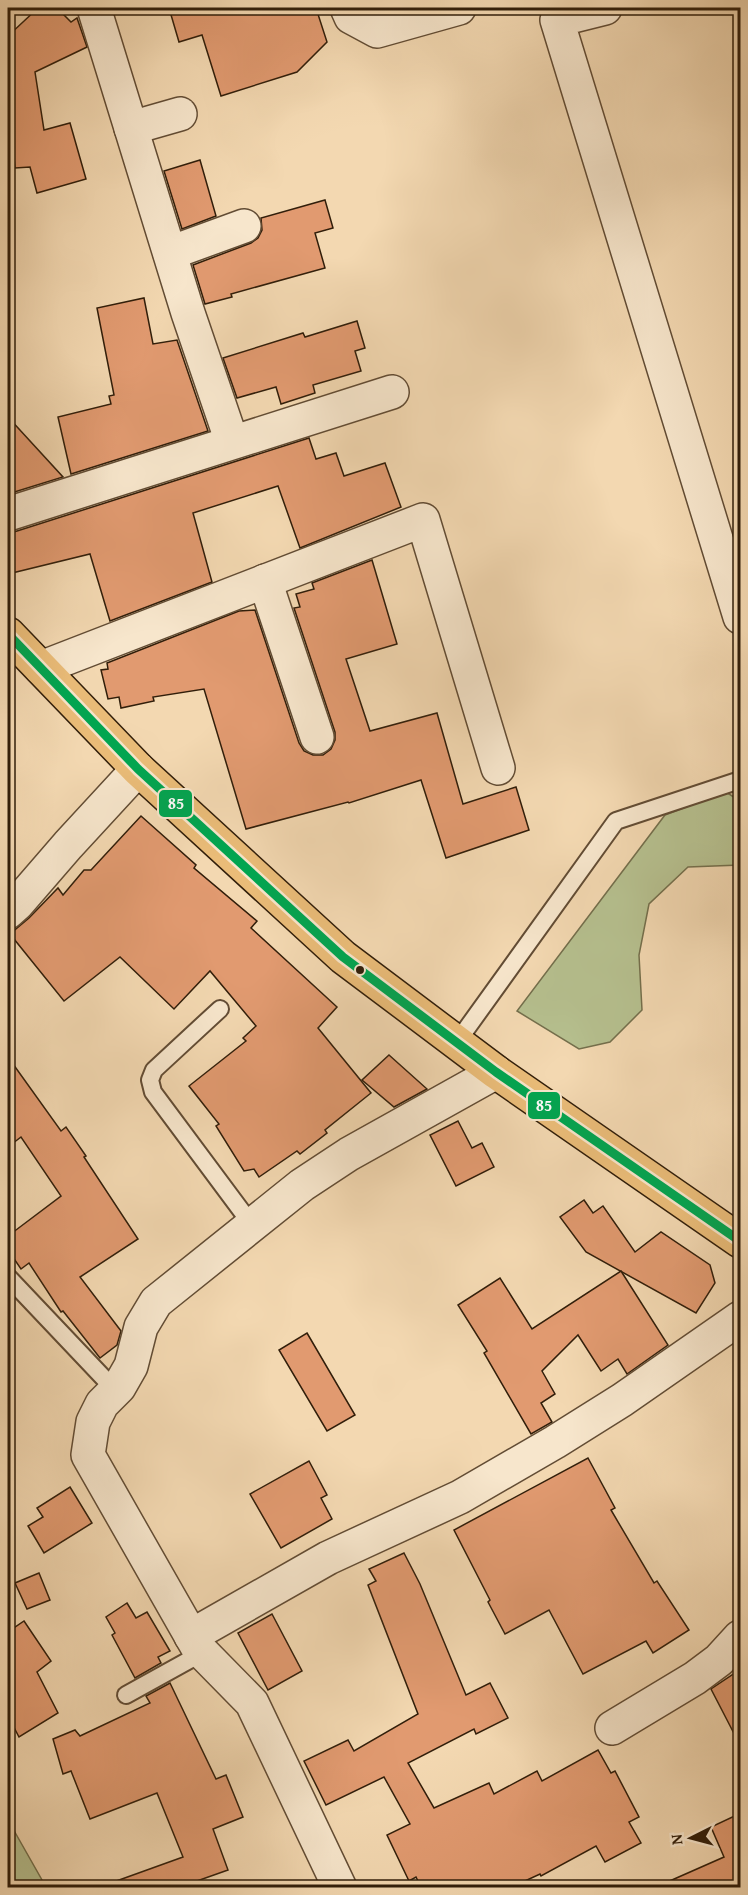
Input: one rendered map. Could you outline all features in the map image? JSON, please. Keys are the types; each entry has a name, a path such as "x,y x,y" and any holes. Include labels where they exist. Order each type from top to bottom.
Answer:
{"main road":[{"path":"8,634 138,769 343,957 496,1072 741,1241"}],"street":[{"path":"94,8 170,253 232,442"},
{"path":"347,8 351,17 377,31 459,8"},
{"path":"605,8 552,14 738,599"},
{"path":"131,128 180,114"},
{"path":"170,253 244,226"},
{"path":"8,514 392,392"},
{"path":"41,668 423,520 498,768"},
{"path":"266,581 317,737"},
{"path":"8,912 138,769"},
{"path":"340,1887 252,1703 196,1644 87,1455 93,1422 102,1404 116,1391 130,1366 141,1327 156,1302 302,1185 349,1155 496,1072"},
{"path":"196,1644 328,1558 470,1491 555,1442 622,1400 741,1318"},
{"path":"612,1728 695,1678 719,1660 741,1637"}],"lane":[{"path":"457,1042 616,821 741,780"},
{"path":"219,1009 154,1070 150,1080 153,1092 252,1225"},
{"path":"8,1277 116,1391"},
{"path":"126,1695 196,1644"}],"green space":[{"path":"726,792 740,801 740,865 688,867 649,904 639,955 642,1010 610,1042 579,1049 517,1011 665,815"},
{"path":"8,1820 46,1887 8,1887"}],"building":[{"path":"38,8 57,8 71,22 77,18 87,47 35,72 44,130 70,123 86,179 37,193 30,167 15,168 12,136 8,138 8,36"},
{"path":"169,8 316,8 327,42 297,72 221,96 202,35 179,42"},
{"path":"200,160 216,216 182,229 164,171"},
{"path":"325,200 333,228 315,233 325,268 231,294 232,297 205,304 193,265 251,243 258,238 262,230 261,218"},
{"path":"144,298 153,344 177,340 208,431 71,474 58,417 111,404 109,396 114,395 97,308"},
{"path":"357,321 365,348 355,351 361,371 313,385 315,393 281,404 276,387 237,398 223,358 303,333 305,337"},
{"path":"8,417 63,477 8,494"},
{"path":"309,438 316,459 336,453 344,476 385,463 401,507 300,548 278,486 193,513 212,582 110,621 90,554 8,574 8,532"},
{"path":"372,560 397,644 346,659 370,731 437,713 463,804 516,787 529,830 446,858 421,780 349,803 246,829 204,689 153,697 154,701 121,708 119,697 108,699 101,670 108,669 107,663 239,611 255,610 299,743 304,751 313,755 323,755 331,749 335,740 335,732 294,608 300,607 296,594 314,589 312,583"},
{"path":"141,816 196,865 194,868 257,921 251,928 337,1007 318,1028 371,1093 325,1130 327,1133 300,1154 297,1151 259,1177 254,1169 244,1171 216,1126 219,1124 189,1086 246,1041 243,1038 256,1026 210,971 174,1009 120,957 64,1001 10,934 58,888 63,895 84,870 91,870"},
{"path":"389,1055 427,1089 394,1107 362,1080"},
{"path":"8,1057 61,1131 66,1127 138,1239 80,1277 121,1331 117,1345 100,1358 63,1311 61,1312 29,1263 21,1269 8,1250 8,1236 61,1196 21,1137 8,1147"},
{"path":"458,1121 472,1148 482,1143 494,1167 456,1186 430,1135"},
{"path":"584,1200 593,1213 603,1206 635,1252 661,1232 710,1265 715,1283 696,1313 586,1252 560,1217"},
{"path":"621,1271 668,1345 627,1374 618,1359 601,1371 578,1335 542,1371 555,1394 541,1403 552,1422 531,1434 484,1353 487,1351 458,1305 500,1278 532,1329"},
{"path":"307,1333 355,1415 327,1431 279,1350"},
{"path":"588,1458 615,1508 611,1510 654,1583 657,1581 689,1630 653,1653 646,1641 583,1674 549,1610 505,1634 454,1530"},
{"path":"309,1461 327,1495 321,1498 332,1519 281,1548 250,1494"},
{"path":"70,1487 92,1523 44,1553 28,1526 43,1517 37,1508"},
{"path":"404,1553 420,1584 466,1695 490,1683 508,1718 476,1734 474,1729 408,1763 434,1808 489,1783 494,1794 537,1771 542,1781 598,1750 611,1773 615,1771 639,1817 629,1822 641,1843 605,1862 596,1846 541,1876 540,1874 512,1887 421,1887 416,1877 409,1881 387,1835 410,1824 384,1777 326,1805 304,1761 348,1740 354,1751 418,1714 368,1585 376,1581 369,1569"},
{"path":"39,1573 50,1600 27,1609 15,1583"},
{"path":"127,1603 136,1618 147,1612 170,1651 158,1657 161,1663 135,1678 112,1635 115,1633 106,1617"},
{"path":"272,1614 302,1671 268,1690 238,1633"},
{"path":"24,1621 51,1661 37,1672 58,1713 19,1737 8,1716 8,1632"},
{"path":"741,1669 741,1747 711,1689"},
{"path":"170,1683 216,1779 226,1775 243,1817 213,1829 228,1870 180,1887 109,1887 108,1884 183,1857 157,1793 90,1819 71,1771 63,1774 53,1739 75,1730 80,1736 150,1703 146,1696"},
{"path":"741,1813 741,1887 656,1887 724,1857 711,1827"}],"transit line":[{"name":"85","path":"8,634 138,769 343,957 496,1072 740,1241"}]}
